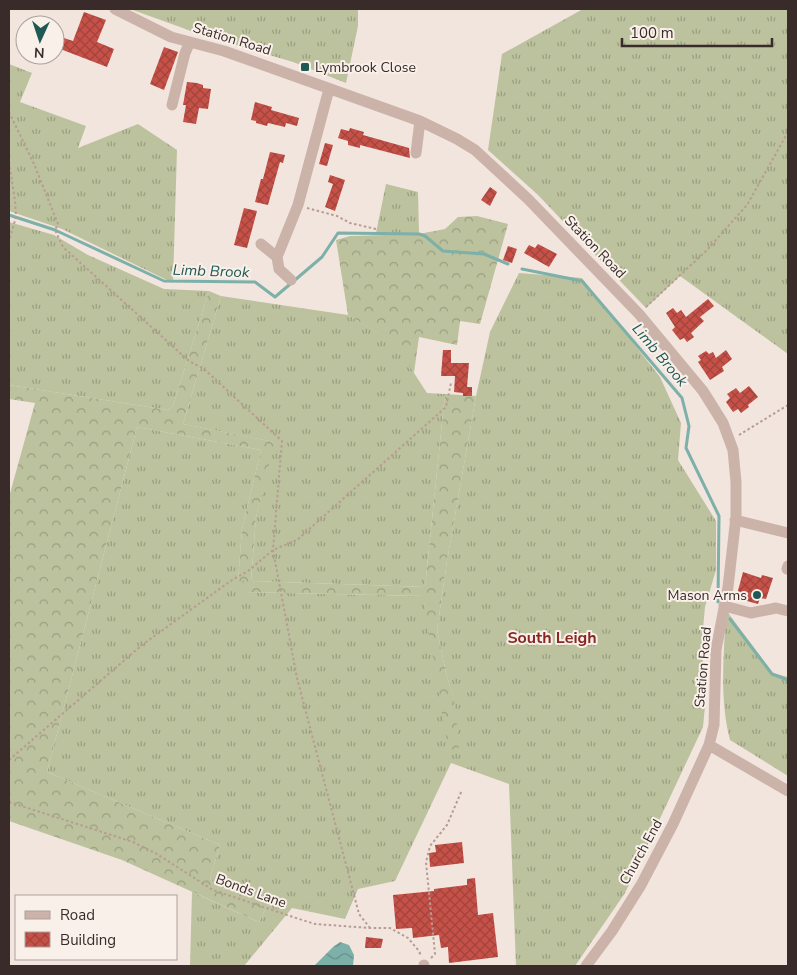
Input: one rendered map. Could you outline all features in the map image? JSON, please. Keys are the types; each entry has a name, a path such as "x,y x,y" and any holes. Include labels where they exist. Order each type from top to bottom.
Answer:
{"street":[{"name":"Station Road","path":"115,9 171,37 224,51 420,121 475,150 528,199 639,314 703,391 723,423 730,440 736,482 735,520 728,587 716,650 714,724 709,744"},
{"path":"172,105 185,53 190,42"},
{"path":"291,280 279,269 277,257 298,205 329,89"},
{"path":"416,153 420,121"},
{"path":"261,244 277,257"},
{"path":"735,520 788,533"},
{"path":"724,606 751,614 776,608 788,611"},
{"path":"709,744 788,791"},
{"name":"Church End","path":"586,966 612,931 641,885 674,824 709,744"}],"path":[{"path":"9,112 34,164 58,224 55,230 63,247 189,361 204,370 282,441 273,550 297,678 327,797 359,914 370,928"},
{"path":"639,314 706,251 747,205 788,132"},
{"path":"9,162 16,217 9,241"},
{"path":"298,205 337,216 350,223 376,228"},
{"path":"9,760 142,645 232,580 248,571 273,550 297,540 446,408 451,383"},
{"path":"730,440 788,405"},
{"path":"424,966 435,954 426,862 430,846 448,825 462,790"},
{"name":"Bonds Lane","path":"9,802 133,842 157,854 213,890 316,924 390,928 408,938 419,950 424,966"}],"green space":[{"path":"130,9 358,9 358,26 346,83 293,62 205,36"},
{"path":"583,9 788,9 788,354 680,276 646,308 537,194 488,150 502,54"},
{"path":"9,64 32,73 20,102 86,126 78,148 138,124 177,150 173,283 62,229 9,211"},
{"path":"386,184 418,192 419,234 376,233"},
{"path":"477,216 508,224 480,324 460,321 457,345 419,337 414,373 398,345 348,315 336,240 350,236 419,234 445,229 458,217"},
{"path":"9,222 54,235 88,255 164,289 209,291 173,406 168,410 9,385"},
{"path":"519,273 582,278 660,377 681,423 678,460 716,521 716,570 705,607 701,651 707,686 703,727 625,893 575,966 516,966 509,784 451,763 395,881 358,889 345,919 292,908 244,966 190,966 192,892 259,922 269,902 222,888 210,879 220,845 47,772 137,427 261,450 242,529 238,581 244,580 243,592 424,596 424,603 455,704 437,630 447,561 476,396 490,332"},
{"path":"209,291 221,296 183,424 275,442 256,517 251,581 425,587 445,394 476,396 437,630 455,704 459,750 448,749 424,596 242,592 244,581 238,581 242,529 261,450 137,427 47,772 220,845 210,879 222,888 269,902 259,922 122,860 9,821 9,497 35,403 9,399 9,385 168,410 173,406"},
{"path":"221,296 348,315 399,345 427,393 445,394 425,587 251,581 256,517 274,442 183,424"},
{"path":"726,610 773,673 788,677 788,776 730,740 723,692"}],"water":[{"path":"340,942 349,945 354,955 353,966 314,966 333,947"}],"building":[{"path":"84,12 106,20 97,42 114,49 107,67 65,51 65,38 73,41"},
{"path":"164,47 178,52 164,90 150,84"},
{"path":"187,82 197,83 203,85 203,88 211,89 208,109 199,108 196,124 183,122 186,105 183,105"},
{"path":"255,102 272,107 271,110 299,118 297,126 286,123 285,127 268,123 267,126 256,123 256,121 251,120"},
{"path":"350,128 364,132 363,135 409,148 410,158 360,145 360,148 348,145 348,141 338,138 341,129 349,131"},
{"path":"325,143 333,145 327,166 319,164"},
{"path":"270,152 285,155 283,163 280,162 268,205 255,202"},
{"path":"330,175 345,180 335,211 325,207 333,184 328,182"},
{"path":"490,187 497,192 490,206 481,200"},
{"path":"244,208 257,211 247,248 234,245"},
{"path":"538,244 557,254 549,267 524,253 529,245 535,248"},
{"path":"508,246 517,249 512,263 503,260"},
{"path":"708,299 714,306 700,317 704,321 691,333 694,337 687,342 684,338 680,340 672,330 675,327 666,313 673,308 677,313 681,310 686,317"},
{"path":"443,350 451,350 451,363 469,363 467,387 472,387 472,396 463,396 463,393 454,392 455,376 441,376"},
{"path":"726,350 732,359 722,367 724,371 710,380 698,362 701,360 698,356 706,351 709,354 713,352 716,358"},
{"path":"749,386 758,397 741,413 738,409 733,412 726,402 730,398 727,394 736,388 740,393"},
{"path":"743,572 761,578 762,575 773,578 766,599 760,598 758,604 736,598"},
{"path":"462,842 464,863 430,867 429,853 436,852 435,845"},
{"path":"475,878 478,915 493,913 498,957 449,963 448,947 441,948 439,935 413,938 412,928 396,929 393,895 434,891 434,889 467,885 467,879"},
{"path":"366,937 383,939 381,948 365,948"}],"waterway":[{"name":"Limb Brook","path":"9,215 55,230 164,281 255,282 275,297 322,257 338,233 419,234 425,236 443,251 484,254 508,264"},
{"name":"Limb Brook","path":"522,269 582,281 682,398 689,426 686,448 719,516 718,602"},
{"name":"Limb Brook","path":"730,619 772,674 788,680"}],"place":[{"name":"Lymbrook Close","path":"305,67"},
{"name":"Mason Arms","path":"757,595"}],"district":[{"name":"South Leigh","path":"552,638"}]}
